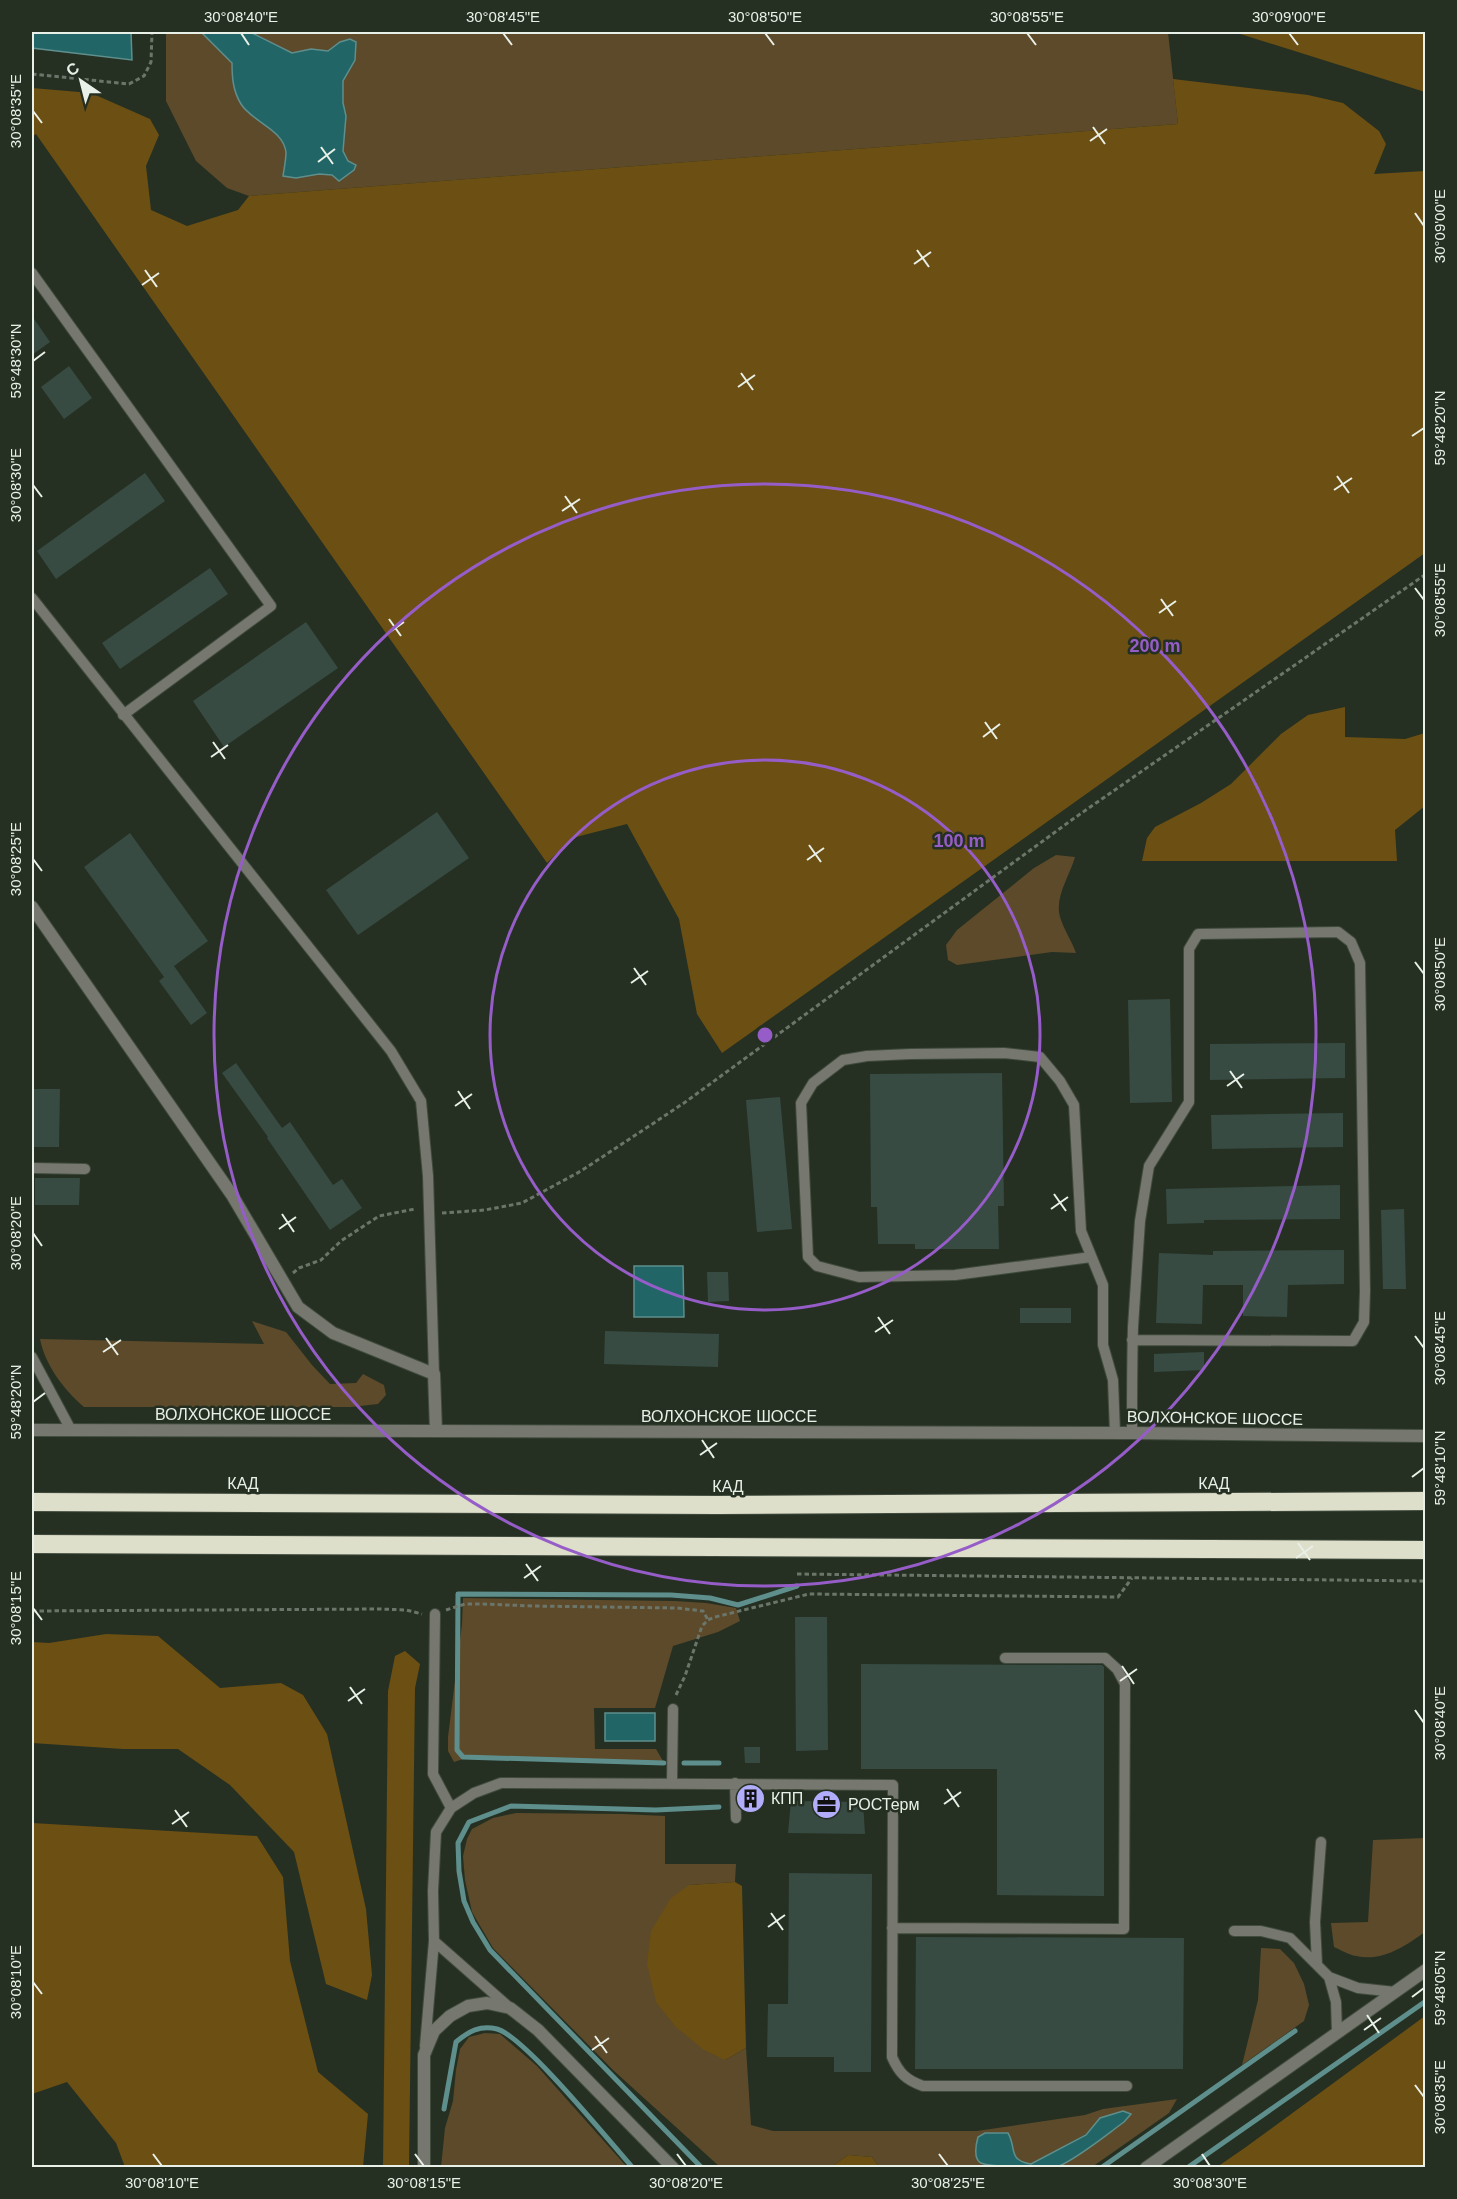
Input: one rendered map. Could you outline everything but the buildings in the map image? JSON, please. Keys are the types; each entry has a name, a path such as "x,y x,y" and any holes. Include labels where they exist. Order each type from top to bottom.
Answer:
{"highway":[{"name":"КАД","path":"32,1502 717,1506 1425,1501"},
{"path":"32,1544 1425,1550"}],"street":[{"path":"32,907 232,1195 298,1307 333,1333 434,1374 436,1431"},
{"name":"ВОЛХОНСКОЕ ШОССЕ","path":"32,1430 1425,1436"},
{"path":"1146,2168 1425,1970"},
{"path":"424,2168 424,2055 434,2031 450,2016 468,2006 487,2003 510,2008 538,2030 673,2168"}],"lane":[{"path":"32,273 271,606 123,716"},
{"path":"32,598 123,716 391,1051 421,1101 428,1176 434,1374"},
{"path":"1132,1340 1353,1341 1364,1322 1365,1185 1360,963 1351,942 1338,932 1198,934 1189,949 1189,1102 1149,1166 1140,1221 1132,1340 1132,1433"},
{"path":"1091,1257 955,1275 859,1277 817,1266 808,1257 801,1103 813,1083 843,1060 867,1056 910,1054 1004,1053 1040,1057 1060,1081 1074,1105 1081,1232 1103,1285 1103,1345 1113,1380 1114,1433"},
{"path":"32,1168 85,1168"},
{"path":"32,1357 71,1430"},
{"path":"435,1614 433,1774 451,1808"},
{"path":"892,1928 1124,1929 1125,1684 1117,1669 1105,1658 1005,1658"},
{"path":"672,1783 673,1709"},
{"path":"424,2055 434,1941 433,1891 436,1832 451,1808 474,1793 501,1783 893,1785 892,2057 898,2072 910,2081 923,2086 1127,2086"},
{"path":"735,1784 736,1818"},
{"path":"1317,1964 1315,1922 1321,1842"},
{"path":"1234,1931 1261,1931 1290,1938 1329,1977 1358,1988 1395,1992"},
{"path":"434,1941 510,2008"},
{"path":"1329,1977 1336,2002 1337,2033"}],"path":[{"path":"32,74 129,84 144,76 151,62 152,32"},
{"path":"283,1281 299,1268 321,1260 341,1241 379,1216 428,1209 485,1210 522,1203 581,1171 684,1103 1073,819 1425,574"},
{"path":"797,1574 1425,1581"},
{"path":"673,1709 702,1626 715,1617 809,1594 1118,1597 1132,1578"},
{"path":"32,1611 389,1610 435,1614 465,1604 677,1608 703,1611 708,1620"}],"shaded area":[{"path":"166,32 1168,32 1178,124 249,196 227,188 196,161 166,101"},
{"path":"1234,32 1425,32 1425,92"},
{"path":"1173,79 1308,95 1343,103 1379,131 1386,144 1374,174 1425,171 1425,553 722,1053 697,1014 679,919 627,824 572,838 547,863 36,134 32,137 32,88 91,93 150,119 159,135 146,166 151,210 187,226 238,210 249,196 1178,124"},
{"path":"1345,707 1345,737 1405,739 1425,733 1425,806 1395,830 1397,861 1142,861 1147,838 1155,827 1231,784 1281,734 1308,715"},
{"path":"1056,855 1075,857 1062,891 1059,912 1076,953 1052,952 957,965 948,960 946,945 957,930 1034,868"},
{"path":"252,1321 286,1332 330,1384 356,1383 363,1374 384,1385 386,1395 378,1404 351,1407 84,1407 56,1376 46,1358 40,1339 264,1344"},
{"path":"463,1598 706,1603 736,1608 740,1621 718,1632 673,1646 655,1708 594,1708 595,1749 656,1749 663,1761 463,1759 454,1762 448,1751 448,1737"},
{"path":"106,1634 158,1636 220,1688 281,1683 303,1695 327,1734 366,1909 372,1975 367,2000 326,1984 294,1852 230,1785 178,1749 123,1749 32,1743 32,1642 49,1643"},
{"path":"405,1651 420,1664 415,1688 409,2167 383,2168 388,1691 395,1656"},
{"path":"516,1813 665,1816 665,1864 736,1864 735,1882 689,1885 725,2060 746,2048 751,2125 773,2131 977,2131 1085,2115 1103,2109 1177,2099 1169,2113 1092,2167 1056,2167 1124,2122 1130,2114 1123,2111 1100,2118 1086,2134 1031,2164 1018,2159 1013,2149 1012,2139 981,2163 1005,2167 879,2167 872,2157 848,2155 831,2167 720,2167 613,2070 493,1948 472,1912 465,1880 463,1856 467,1839 472,1829 493,1818"},
{"path":"32,1823 257,1836 283,1877 290,1961 318,2072 368,2114 363,2167 125,2167 116,2143 67,2082 32,2094"},
{"path":"1425,1838 1425,1932 1393,1952 1375,1957 1353,1955 1334,1947 1331,1923 1368,1922 1373,1840"},
{"path":"735,1882 742,1886 746,2048 725,2060 704,2050 676,2027 656,2002 647,1964 651,1931 671,1898 689,1885"},
{"path":"1261,1948 1280,1949 1294,1963 1304,1984 1309,2005 1304,2021 1242,2065 1258,2000"},
{"path":"1425,2016 1425,2167 1217,2167 1246,2147"},
{"path":"485,2033 500,2034 537,2066 627,2167 441,2167 445,2128 453,2101 460,2049 469,2037"},
{"path":"848,2155 872,2157 879,2167 831,2167"}],"water":[{"path":"32,32 131,32 132,60 32,48"},
{"path":"201,32 250,32 292,53 311,49 328,51 340,42 350,39 356,42 355,60 343,81 343,103 346,116 343,151 348,161 356,165 354,170 339,181 332,175 319,174 296,178 283,176 286,152 284,144 273,131 252,116 241,104 236,94 232,63"},
{"path":"634,1266 683,1266 684,1317 634,1317"},
{"path":"605,1713 655,1713 655,1741 605,1741"},
{"path":"1123,2111 1131,2114 1124,2122 1083,2152 1059,2166 1033,2168 996,2166 981,2163 977,2158 978,2137 985,2133 1008,2133 1016,2156 1019,2160 1031,2164 1086,2135 1100,2118"}],"waterway":[{"path":"664,1763 463,1757 457,1750 458,1594 671,1595 710,1598 738,1605 797,1586"},
{"path":"684,1763 719,1763"},
{"path":"702,2168 490,1950 473,1922 464,1901 459,1871 458,1843 469,1822 511,1806 656,1810 719,1807"},
{"path":"1187,2168 1426,2001"},
{"path":"444,2109 456,2042 475,2030 497,2029 510,2036 546,2069 633,2168"},
{"path":"1101,2168 1295,2031"}],"place":[{"name":"КПП","path":"750,1798"},
{"name":"РОСТерм","path":"827,1804"}]}
